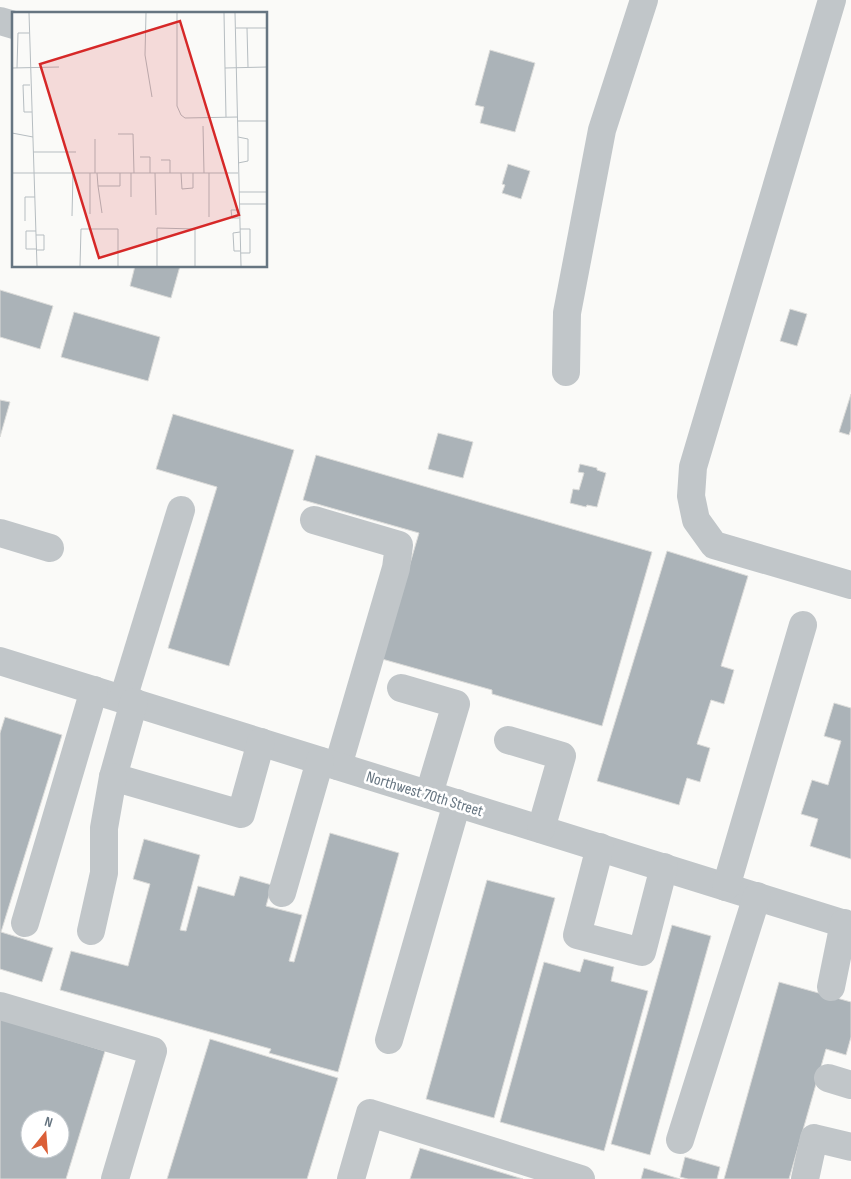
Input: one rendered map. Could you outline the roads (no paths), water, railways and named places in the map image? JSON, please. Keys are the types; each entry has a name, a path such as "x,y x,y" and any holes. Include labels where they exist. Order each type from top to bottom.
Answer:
{"street":[{"path":"566,372 567,313 602,130 644,0"},
{"path":"832,0 693,467 691,496 696,520 714,545 851,585"},
{"path":"91,932 104,873 104,828 128,701 180,510"},
{"path":"282,893 396,568 398,545 314,520"},
{"path":"0,533 50,548"},
{"path":"726,887 803,625"},
{"name":"Northwest 70th Street","path":"0,661 848,925"},
{"path":"401,688 456,704 429,794"},
{"path":"25,923 94,690"},
{"path":"508,740 562,756 541,829"},
{"path":"113,778 241,814 261,742"},
{"path":"389,1040 458,803"},
{"path":"600,847 576,935 642,952 664,867"},
{"path":"680,1140 757,896"},
{"path":"831,987 848,925"},
{"path":"0,1006 153,1051 115,1179"},
{"path":"350,1179 370,1113 582,1179"},
{"path":"805,1179 814,1138 851,1147"}]}
